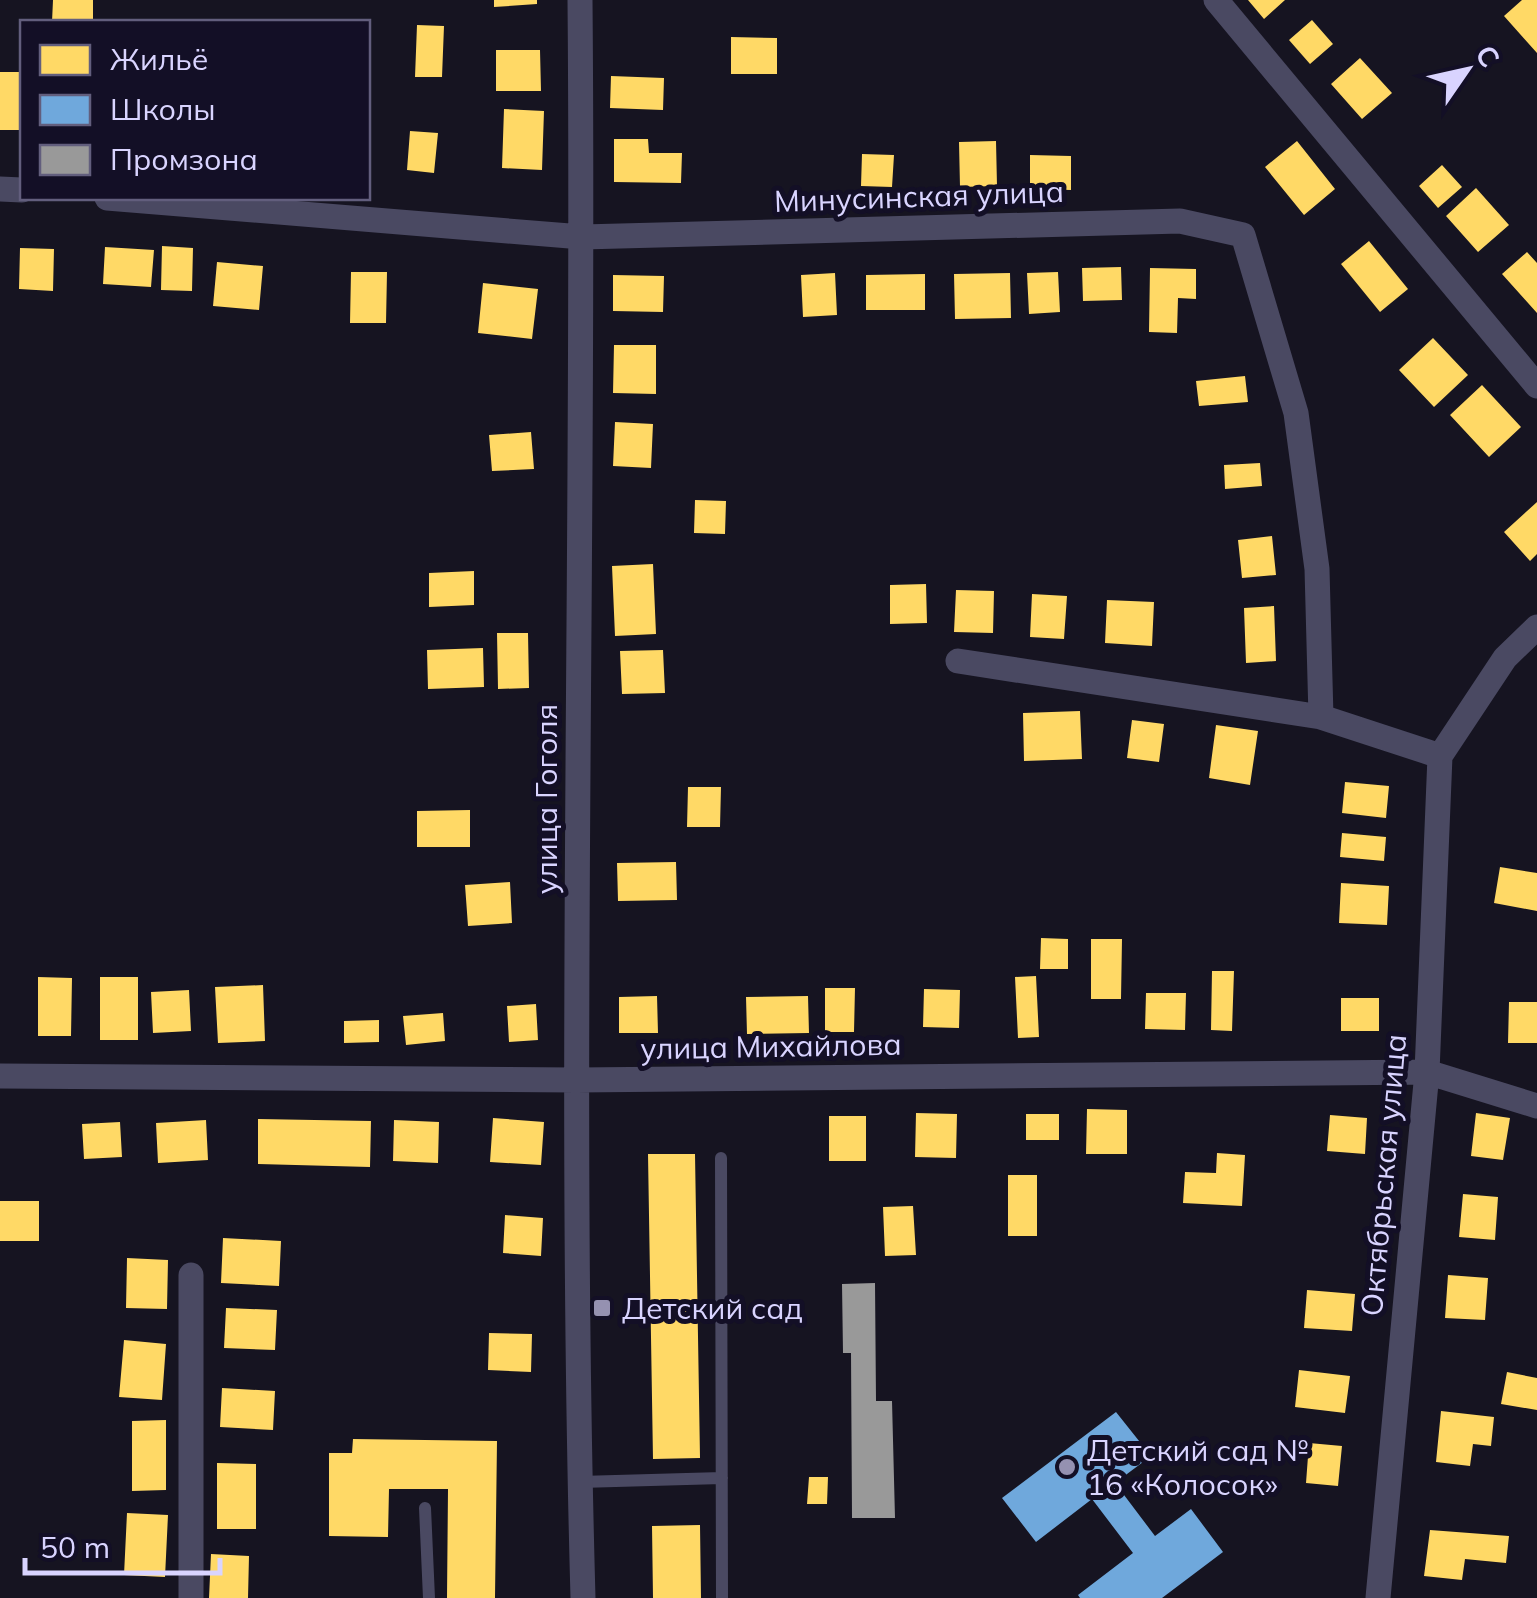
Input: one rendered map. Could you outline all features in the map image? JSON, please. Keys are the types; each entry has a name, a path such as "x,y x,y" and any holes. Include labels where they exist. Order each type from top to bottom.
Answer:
{"street":[{"name":"улица Гоголя","path":"580,0 576,1080 583,1598"},
{"path":"1216,0 1537,386"},
{"name":"Минусинская улица","path":"131,200 582,237 1180,222 1243,235 1296,413 1317,569 1321,716"},
{"path":"958,662 1321,716 1440,756 1505,658 1537,628"},
{"name":"Октябрьская улица","path":"1378,1598 1427,1072 1440,756"},
{"name":"улица Михайлова","path":"0,1076 576,1080 1427,1072 1537,1106"},
{"path":"191,1274 191,1598"}],"lane":[{"path":"721,1158 722,1598"},
{"path":"580,1482 722,1478"},
{"path":"424,1508 430,1598"}],"building: Жильё":[{"path":"53,0 93,0 93,20 52,20"},
{"path":"494,0 537,0 537,4 494,7"},
{"path":"1248,0 1285,0 1264,19"},
{"path":"1522,0 1537,0 1537,53 1504,16"},
{"path":"1312,20 1333,44 1310,64 1289,40"},
{"path":"417,25 444,26 442,77 415,77"},
{"path":"731,37 777,38 777,74 731,74"},
{"path":"496,50 540,50 541,91 496,91"},
{"path":"1360,58 1392,93 1362,119 1331,84"},
{"path":"0,72 20,72 20,130 0,130"},
{"path":"611,76 664,78 663,110 610,108"},
{"path":"504,109 544,111 542,170 502,168"},
{"path":"410,131 438,133 434,173 407,170"},
{"path":"614,139 648,139 649,153 682,153 681,183 614,182"},
{"path":"996,141 997,186 960,187 959,142"},
{"path":"1297,141 1335,189 1304,215 1265,167"},
{"path":"862,154 894,155 892,187 861,186"},
{"path":"1030,155 1071,156 1071,190 1030,189"},
{"path":"1442,165 1462,187 1438,208 1419,186"},
{"path":"1476,188 1509,225 1478,252 1446,216"},
{"path":"1369,241 1408,289 1380,312 1341,264"},
{"path":"162,246 193,248 192,291 161,290"},
{"path":"105,247 154,250 151,287 103,284"},
{"path":"20,248 54,249 53,291 19,289"},
{"path":"1527,252 1537,263 1537,313 1502,274"},
{"path":"217,262 263,266 259,310 213,306"},
{"path":"1121,267 1122,300 1083,301 1082,268"},
{"path":"1150,268 1196,269 1196,299 1178,298 1177,333 1149,332"},
{"path":"351,272 387,272 386,323 350,323"},
{"path":"1058,272 1060,312 1029,314 1027,273"},
{"path":"835,273 837,315 803,317 801,275"},
{"path":"1010,273 1011,318 955,319 954,274"},
{"path":"925,274 925,310 866,310 866,275"},
{"path":"613,275 664,276 663,312 613,311"},
{"path":"483,283 538,289 532,339 478,333"},
{"path":"1433,338 1468,375 1434,407 1399,370"},
{"path":"614,345 656,345 656,394 613,393"},
{"path":"1245,376 1248,402 1199,406 1196,381"},
{"path":"1482,385 1521,427 1489,457 1450,415"},
{"path":"615,422 653,424 651,468 613,466"},
{"path":"531,432 534,469 492,471 489,435"},
{"path":"1260,463 1262,486 1225,489 1224,465"},
{"path":"695,500 726,501 725,534 694,533"},
{"path":"1537,502 1537,554 1530,561 1504,532"},
{"path":"1272,536 1276,575 1242,578 1238,540"},
{"path":"653,564 656,634 615,636 612,566"},
{"path":"474,571 474,605 429,607 429,573"},
{"path":"926,584 927,623 890,624 890,585"},
{"path":"956,590 994,591 993,633 954,632"},
{"path":"1032,594 1067,596 1064,639 1030,637"},
{"path":"1107,600 1154,602 1152,646 1105,643"},
{"path":"1274,606 1276,661 1246,663 1244,608"},
{"path":"497,633 528,633 529,688 498,689"},
{"path":"483,648 484,687 428,689 427,650"},
{"path":"663,650 665,693 622,694 620,651"},
{"path":"1080,711 1082,759 1024,761 1023,713"},
{"path":"1132,720 1164,724 1159,762 1127,758"},
{"path":"1216,725 1258,731 1250,785 1209,778"},
{"path":"1345,782 1389,786 1386,818 1342,813"},
{"path":"688,787 721,787 720,827 687,827"},
{"path":"470,810 470,847 417,847 417,811"},
{"path":"1342,833 1386,837 1384,861 1340,857"},
{"path":"676,862 677,900 618,901 617,863"},
{"path":"1500,867 1537,873 1537,911 1494,903"},
{"path":"510,882 512,923 468,926 465,885"},
{"path":"1341,883 1389,886 1387,925 1339,923"},
{"path":"1041,938 1068,939 1068,969 1040,969"},
{"path":"1091,939 1122,939 1121,999 1091,999"},
{"path":"1212,971 1234,971 1232,1031 1211,1030"},
{"path":"1036,976 1039,1037 1018,1038 1015,977"},
{"path":"38,977 72,978 71,1036 38,1036"},
{"path":"100,977 138,977 138,1040 100,1040"},
{"path":"263,985 265,1041 218,1043 215,987"},
{"path":"825,988 855,988 854,1032 825,1032"},
{"path":"924,989 960,990 959,1028 923,1027"},
{"path":"189,990 191,1031 153,1033 151,992"},
{"path":"1146,993 1186,993 1185,1030 1145,1029"},
{"path":"657,996 658,1033 619,1033 619,997"},
{"path":"808,996 809,1033 747,1034 746,997"},
{"path":"1341,998 1379,998 1379,1031 1341,1031"},
{"path":"1509,1002 1537,1002 1537,1043 1508,1043"},
{"path":"536,1004 538,1040 509,1042 507,1006"},
{"path":"443,1013 445,1041 406,1045 403,1016"},
{"path":"379,1020 379,1042 344,1043 344,1021"},
{"path":"1087,1109 1127,1110 1127,1154 1086,1154"},
{"path":"916,1113 957,1114 956,1158 915,1157"},
{"path":"1476,1113 1510,1118 1503,1160 1471,1156"},
{"path":"1026,1114 1059,1114 1059,1140 1026,1140"},
{"path":"1330,1115 1367,1118 1365,1154 1327,1151"},
{"path":"829,1116 866,1116 866,1161 829,1161"},
{"path":"493,1118 544,1122 541,1165 490,1162"},
{"path":"258,1119 371,1121 370,1167 258,1164"},
{"path":"206,1120 208,1160 158,1163 156,1123"},
{"path":"394,1120 439,1122 438,1163 393,1161"},
{"path":"120,1122 122,1157 84,1159 82,1124"},
{"path":"1217,1153 1245,1155 1242,1206 1183,1203 1185,1172 1216,1173"},
{"path":"648,1154 695,1154 700,1458 653,1459"},
{"path":"1008,1175 1037,1175 1037,1236 1008,1236"},
{"path":"1463,1194 1498,1197 1495,1240 1459,1237"},
{"path":"0,1201 39,1201 39,1241 0,1241"},
{"path":"913,1206 916,1255 885,1256 883,1207"},
{"path":"505,1215 543,1218 541,1256 503,1253"},
{"path":"223,1238 281,1241 279,1286 221,1283"},
{"path":"127,1258 168,1260 167,1309 126,1308"},
{"path":"1448,1275 1488,1278 1485,1320 1445,1318"},
{"path":"1307,1290 1355,1294 1352,1331 1304,1328"},
{"path":"226,1308 277,1310 275,1350 224,1348"},
{"path":"489,1333 532,1334 531,1372 488,1370"},
{"path":"124,1340 166,1344 162,1400 119,1397"},
{"path":"1299,1370 1350,1376 1345,1413 1295,1407"},
{"path":"1507,1372 1537,1378 1537,1410 1501,1404"},
{"path":"222,1388 275,1391 273,1430 220,1427"},
{"path":"1441,1411 1494,1417 1491,1446 1473,1444 1470,1466 1436,1462"},
{"path":"166,1420 166,1490 132,1491 132,1421"},
{"path":"353,1439 497,1441 495,1598 447,1598 448,1489 389,1489 388,1537 329,1536 329,1453 352,1453"},
{"path":"1309,1443 1342,1446 1338,1486 1306,1483"},
{"path":"217,1463 256,1464 256,1529 217,1529"},
{"path":"809,1477 828,1477 827,1504 807,1504"},
{"path":"127,1513 168,1515 165,1577 124,1575"},
{"path":"700,1525 701,1598 653,1598 652,1526"},
{"path":"1430,1530 1509,1536 1506,1563 1465,1559 1462,1580 1424,1576"},
{"path":"211,1554 249,1556 248,1598 209,1598"}],"building: Школы":[{"path":"1116,1412 1151,1456 1115,1483 1155,1536 1191,1509 1223,1552 1162,1598 1080,1598 1078,1595 1133,1553 1092,1499 1036,1542 1002,1498"}],"building: Промзона":[{"path":"875,1283 876,1401 892,1401 895,1518 852,1518 851,1353 843,1353 842,1284"}],"place":[{"name":"Детский сад","path":"602,1308"},
{"name":"Детский сад № 16 «Колосок»","path":"1067,1467"}]}
